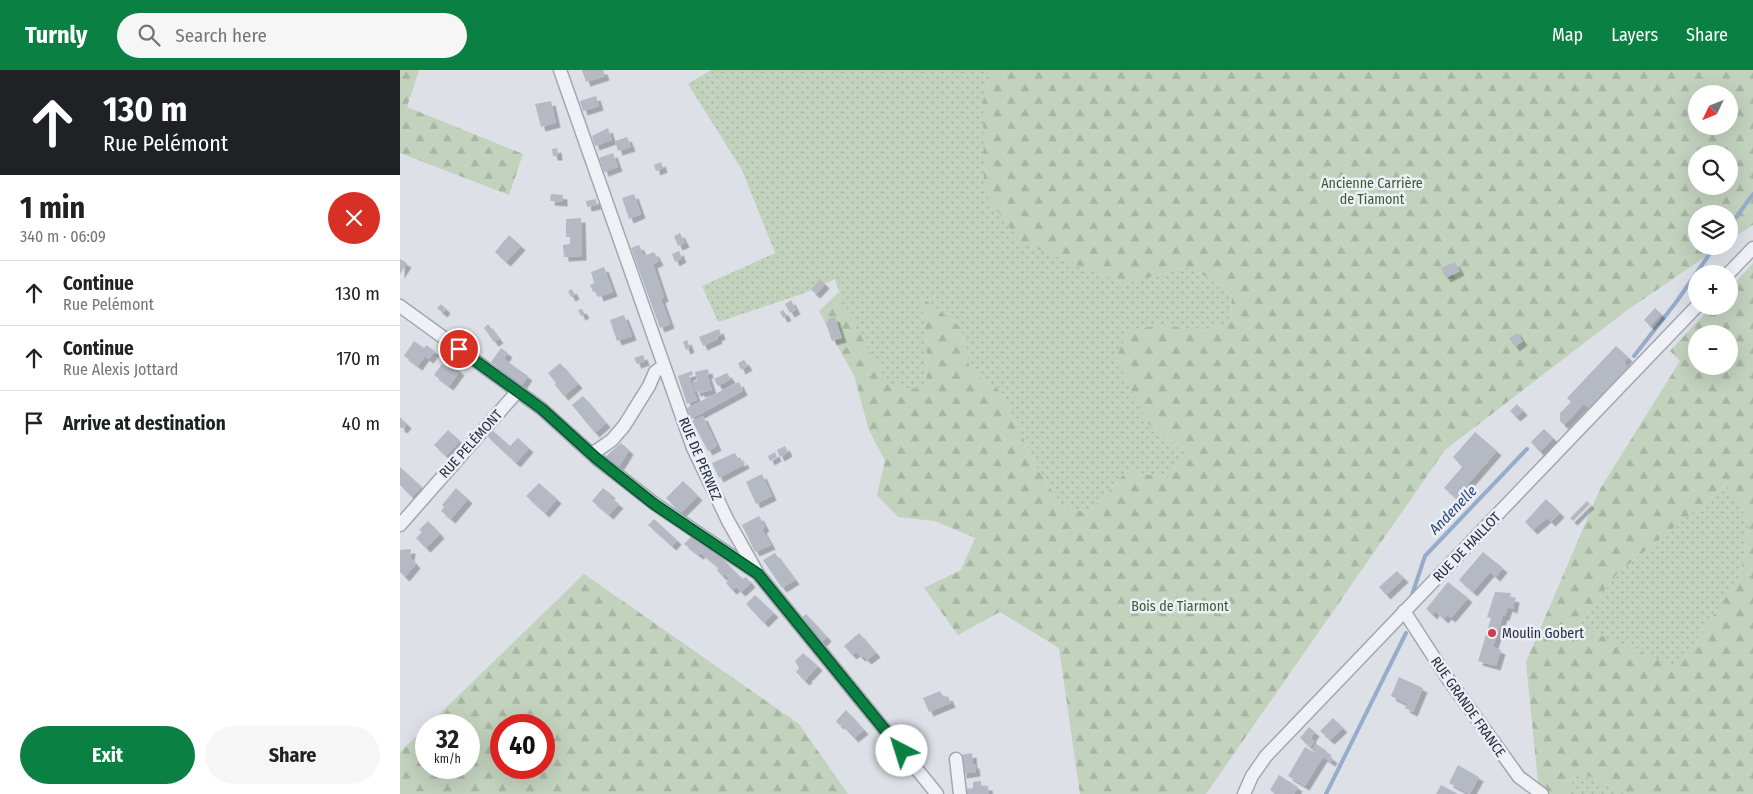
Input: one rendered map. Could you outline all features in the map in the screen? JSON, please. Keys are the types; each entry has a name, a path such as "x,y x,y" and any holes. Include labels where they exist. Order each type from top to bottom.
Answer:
{"street":[{"name":"RUE DE PERWEZ","path":"560,70 693,448 728,521 758,574 937,794"},
{"path":"1737,265 1753,248"},
{"path":"400,306 542,409 592,454 654,504 758,574"},
{"name":"RUE DE HAILLOT","path":"1244,794 1252,776 1266,756 1688,315"},
{"path":"592,454 612,440 624,426 656,372 664,366"},
{"name":"RUE PELÉMONT","path":"400,524 517,392"},
{"name":"RUE GRANDE FRANCE","path":"1404,612 1446,676 1519,777 1542,794"},
{"path":"956,759 960,794"}],"green space":[{"path":"400,70 419,70 407,107 523,154 509,195 400,153"},
{"path":"711,70 991,70 983,100 1124,284 1187,267 1232,290 1231,322 1206,331 1163,325 1147,423 1185,453 1168,478 1127,471 1088,513 1062,506 1037,468 1001,392 970,370 961,327 921,297 927,344 926,389 890,387 852,321 835,279 802,294 718,322 702,286 775,253 742,170 688,84"},
{"name":"Bois de Tiarmont","path":"991,70 1753,70 1753,225 1738,235 1738,205 1688,205 1688,255 1708,255 1693,265 1688,265 1688,269 1626,311 1445,450 1206,794 1080,794 1059,648 1000,612 958,635 924,588 961,570 975,538 935,521 898,517 877,495 885,461 869,430 854,376 819,311 839,292 857,329 890,387 926,389 927,344 921,297 961,327 970,370 1001,392 1037,468 1062,506 1088,513 1127,471 1168,478 1185,453 1147,423 1116,358 1128,331 1163,325 1206,331 1231,322 1232,290 1187,267 1124,284 1020,242 984,192 983,100"},
{"path":"1753,263 1753,794 1626,794 1578,771 1566,794 1542,794 1539,792 1526,662 1600,489 1680,361 1670,351 1688,332 1688,375 1738,375 1738,325 1694,325 1704,315 1738,315 1738,279","holes":["1726,485 1749,522 1740,577 1677,668 1578,626 1617,574"]},
{"path":"1727,484 1749,522 1740,577 1677,669 1578,626 1617,574"},
{"path":"584,574 799,724 848,794 400,794 400,752 415,738 415,779 480,779 480,714 439,714"},
{"path":"1578,771 1626,794 1566,794"}],"building":[{"path":"582,70 603,70 605,76 586,82"},
{"path":"596,96 599,106 583,111 580,101"},
{"path":"551,101 556,123 541,127 535,104"},
{"path":"608,128 612,140 595,146 592,136"},
{"path":"627,137 631,147 618,151 615,141"},
{"path":"557,148 558,156 553,156 552,149"},
{"path":"613,153 618,167 604,172 599,158"},
{"path":"661,162 663,168 656,171 654,165"},
{"path":"551,194 563,195 563,202 550,201"},
{"path":"634,194 641,214 629,219 622,198"},
{"path":"596,199 597,205 587,207 586,201"},
{"path":"581,218 582,256 564,257 563,245 570,244 570,237 566,237 566,219"},
{"path":"680,233 685,243 678,246 674,236"},
{"path":"509,235 521,246 506,262 495,252"},
{"path":"639,245 644,256 654,252 659,261 653,264 664,297 661,299 670,324 660,328 631,248"},
{"path":"679,251 682,258 675,262 672,254"},
{"path":"400,259 407,263 400,274"},
{"path":"1455,262 1460,271 1446,278 1441,268"},
{"path":"604,267 613,292 599,297 597,291 593,292 590,285 594,283 591,272"},
{"path":"820,279 825,284 816,294 811,290"},
{"path":"572,289 575,295 571,297 568,291"},
{"path":"791,300 796,310 790,313 785,304"},
{"path":"441,304 446,309 443,313 437,308"},
{"path":"1655,308 1661,314 1650,326 1644,320"},
{"path":"582,309 585,314 581,316 578,310"},
{"path":"783,310 787,316 783,318 780,312"},
{"path":"624,315 632,336 617,341 610,320"},
{"path":"835,317 842,338 832,341 826,323 828,319"},
{"path":"488,324 499,339 494,342 484,328"},
{"path":"719,329 721,335 717,337 718,339 703,346 699,337"},
{"path":"1517,333 1523,341 1515,347 1509,338"},
{"path":"687,340 690,348 686,350 683,342"},
{"path":"414,341 424,348 426,345 435,351 429,359 425,356 418,366 404,356"},
{"path":"1616,346 1628,357 1624,362 1628,368 1589,408 1584,404 1564,425 1560,421 1560,413 1571,402 1567,398"},
{"path":"501,348 508,353 504,359 528,376 522,385 491,362"},
{"path":"643,355 645,361 637,364 634,358"},
{"path":"744,360 748,366 741,370 738,363"},
{"path":"560,363 578,384 564,396 548,373"},
{"path":"442,364 448,368 451,364 460,371 449,386 434,375"},
{"path":"708,369 709,374 707,374 712,390 696,392 693,382 697,381 695,372"},
{"path":"692,371 693,375 689,376 697,400 687,404 678,376"},
{"path":"727,373 731,379 718,386 714,379"},
{"path":"739,382 743,391 691,419 687,408"},
{"path":"583,396 606,423 595,433 572,405"},
{"path":"1517,404 1523,411 1516,417 1510,411"},
{"path":"703,416 717,446 708,451 692,421"},
{"path":"400,417 407,424 403,429 400,427"},
{"path":"491,429 510,446 518,438 529,448 516,463 486,435"},
{"path":"1544,429 1553,438 1540,452 1531,442"},
{"path":"448,430 460,441 446,456 434,445"},
{"path":"1475,432 1497,451 1456,498 1444,488 1462,467 1453,457"},
{"path":"621,443 629,450 616,470 603,459"},
{"path":"785,446 788,452 780,457 777,450"},
{"path":"775,452 777,457 770,461 768,456"},
{"path":"735,453 740,462 743,460 745,464 719,478 712,463"},
{"path":"400,467 422,487 412,497 400,485"},
{"path":"762,474 772,496 756,504 746,482"},
{"path":"683,481 698,496 681,513 666,498"},
{"path":"539,483 557,499 545,513 526,496"},
{"path":"456,488 468,499 451,519 441,511 444,507 442,505"},
{"path":"603,488 619,504 609,515 592,501"},
{"path":"1546,499 1560,513 1551,522 1547,518 1533,530 1525,522"},
{"path":"1587,501 1590,504 1573,521 1570,518"},
{"path":"759,516 765,527 762,529 771,545 755,552 742,525"},
{"path":"654,519 677,540 672,546 648,525"},
{"path":"428,521 440,534 426,548 416,538 422,532 419,530"},
{"path":"692,536 715,551 742,579 746,577 751,583 741,592 736,587 732,590 726,583 729,579 725,574 722,576 717,570 719,568 701,553 699,555 684,544"},
{"path":"411,549 410,557 416,564 405,577 400,572 400,550"},
{"path":"1483,552 1503,568 1496,577 1490,572 1473,592 1459,580"},
{"path":"775,553 795,580 782,588 763,560"},
{"path":"1397,571 1404,578 1386,595 1379,587"},
{"path":"1448,582 1468,598 1451,618 1447,615 1444,619 1435,611 1433,615 1426,609"},
{"name":"Moulin Gobert","path":"1495,592 1511,593 1510,597 1515,598 1513,609 1508,607 1505,616 1503,616 1493,647 1501,650 1496,666 1478,661 1491,618 1487,617"},
{"path":"755,595 774,613 764,623 746,604"},
{"path":"806,614 827,637 820,644 799,620"},
{"path":"859,633 876,653 867,660 856,652 852,655 844,646"},
{"path":"803,653 818,666 807,676 808,678 805,681 796,672 799,668 795,661"},
{"path":"1399,677 1423,688 1413,712 1405,708 1407,704 1391,696"},
{"path":"940,691 944,698 948,696 951,703 929,712 923,698"},
{"path":"846,710 864,730 854,738 836,721"},
{"path":"1333,718 1343,728 1330,740 1320,731"},
{"path":"901,724 911,739 902,744 892,730"},
{"path":"1309,727 1315,732 1311,738 1314,742 1310,747 1300,738"},
{"path":"1316,744 1327,751 1326,753 1333,759 1331,762 1323,757 1305,786 1288,776 1305,747 1317,754 1312,750"},
{"path":"972,753 976,772 962,774 961,755"},
{"path":"1458,765 1479,777 1470,794 1449,783"},
{"path":"1279,775 1298,787 1294,794 1275,794 1270,790"},
{"path":"981,781 981,786 988,786 989,794 966,794 966,789 973,788 973,782"},
{"path":"1441,785 1458,794 1436,794"}],"waterway":[{"name":"Andenelle","path":"1738,215 1753,194"},
{"name":"Andenelle","path":"1634,356 1677,301 1709,255"},
{"name":"Andenelle","path":"1412,595 1425,556 1527,449"},
{"name":"Andenelle","path":"1326,794 1406,633"}],"place":[{"name":"Moulin Gobert","path":"1492,633"}],"route":[{"path":"459,349 542,409 596,458 654,504 758,574 902,751"}],"park label":[{"name":"Ancienne Carrière de Tiamont","path":"1372,192"}]}
